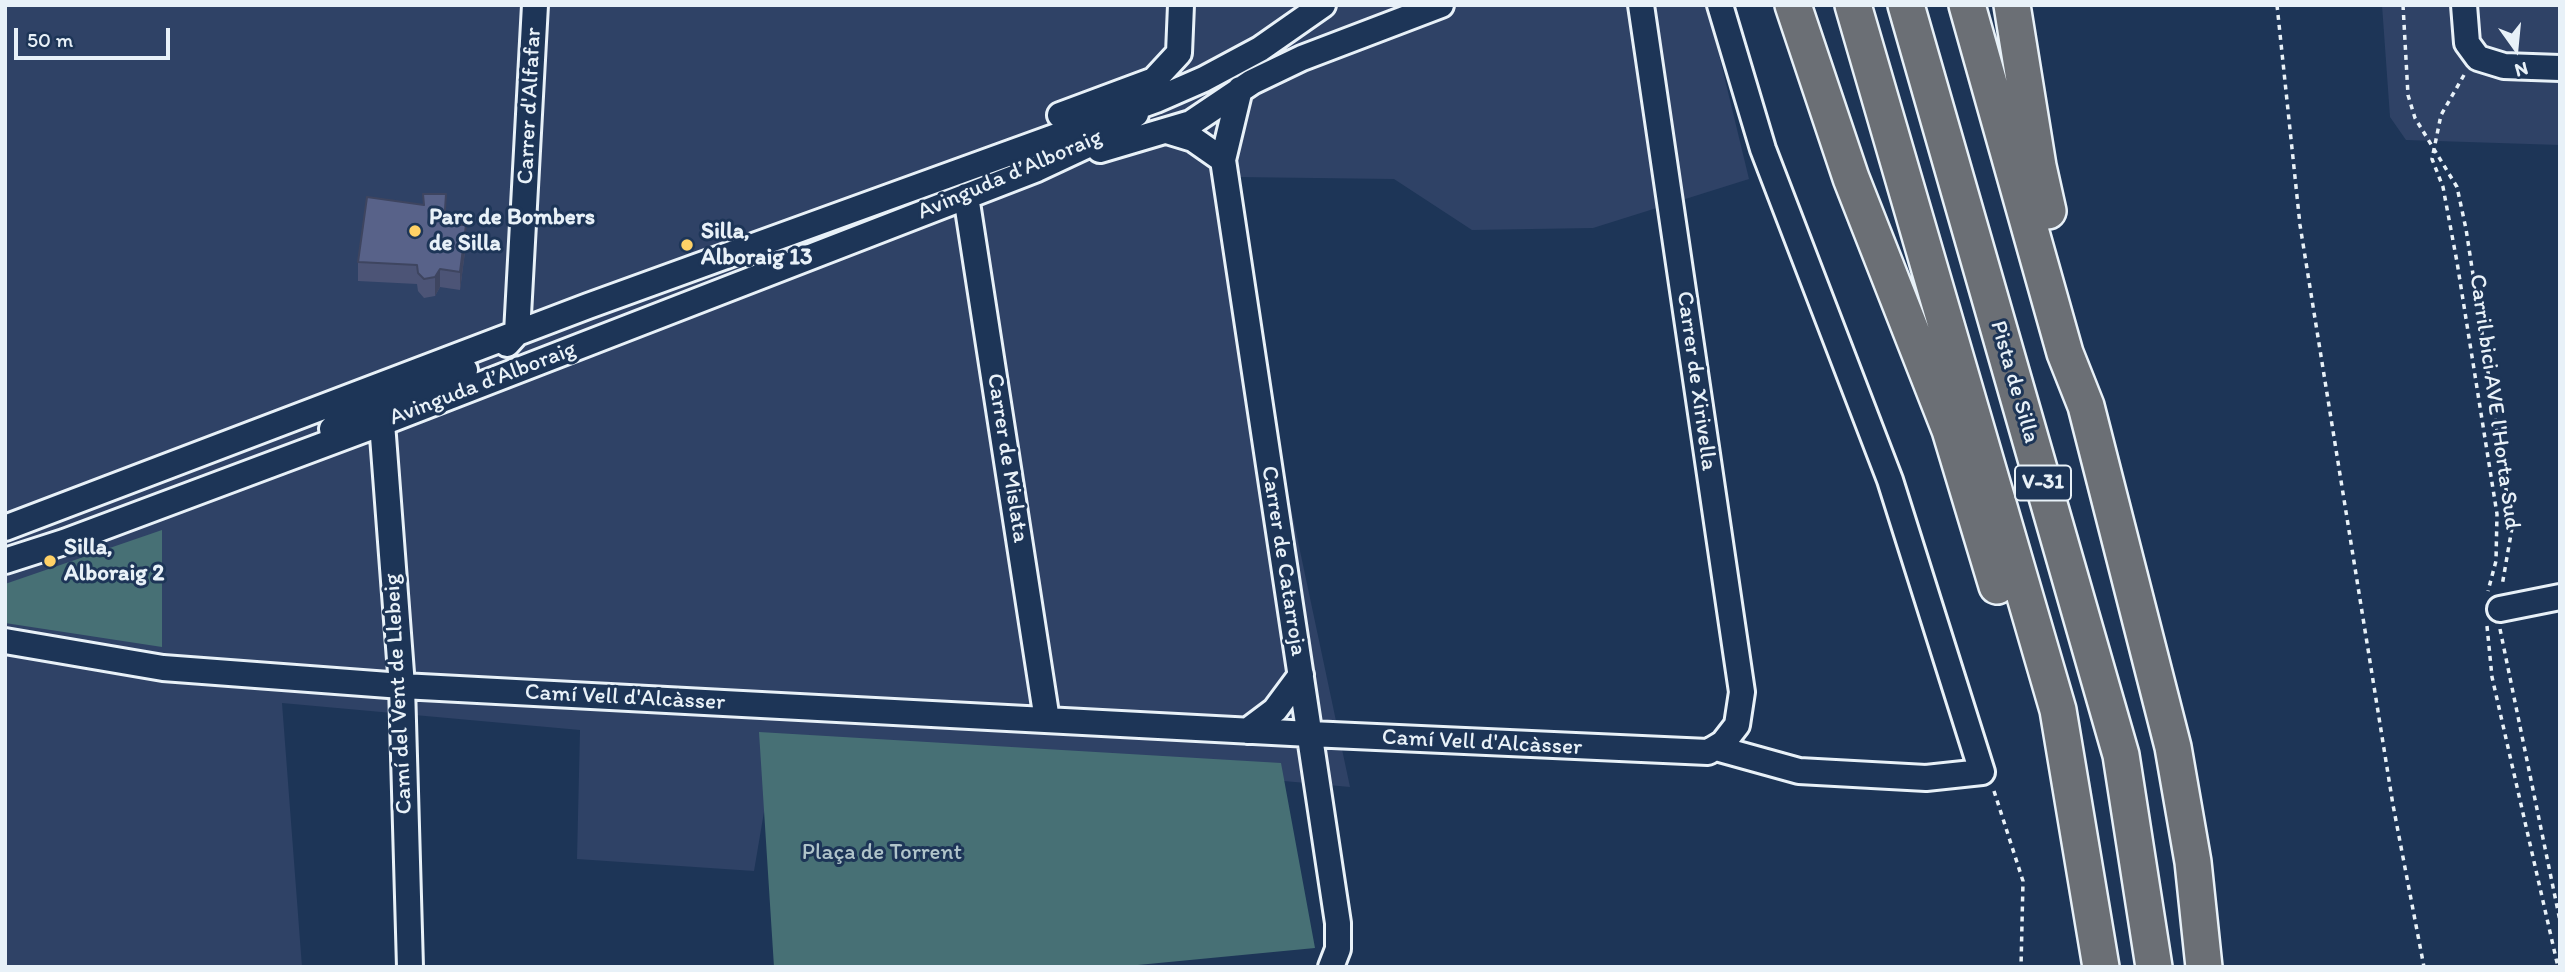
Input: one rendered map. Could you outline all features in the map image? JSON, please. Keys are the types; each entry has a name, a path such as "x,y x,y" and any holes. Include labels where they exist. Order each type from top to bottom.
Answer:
{"highway":[{"path":"1793,5 1851,178 1950,430 2037,721 2068,770"},
{"name":"V-31","path":"1853,5 2058,710 2101,967"},
{"name":"Pista de Silla","path":"1906,5 2121,755 2154,967"},
{"path":"1967,5 2066,353 2086,406 2173,747 2193,862 2204,967"},
{"path":"2012,5 2038,166 2081,350 2086,406"}],"street":[{"name":"Carrer d'Alfafar","path":"517,333 535,5"},
{"path":"830,218 920,168 1154,80 1179,52 1181,5"},
{"path":"1156,100 1204,79 1260,49 1324,5"},
{"path":"1006,181 1054,167 1121,142 1170,132 1205,116 1240,89 1302,58 1441,5"},
{"name":"Carrer de Xirivella","path":"1641,5 1742,692 1737,725 1716,748"},
{"path":"1716,748 1799,771 1926,779 1982,772 1890,480 1763,149 1720,5"},
{"path":"2464,5 2467,43 2478,58 2504,66 2560,68"},
{"name":"Carrer de Catarroja","path":"1240,89 1223,160 1338,923 1332,964"},
{"name":"Avinguda d’Alboraig","path":"5,528 517,333 1156,100"},
{"name":"Avinguda d’Alboraig","path":"5,561 383,423 1006,181 1101,139 1156,100"},
{"path":"1170,132 1193,139 1223,160"},
{"name":"Carrer de Mislata","path":"966,196 1047,720"},
{"name":"Avinguda d’Alboraig","path":"302,453 346,418 492,360 517,333"},
{"name":"Camí del Vent de Llebeig","path":"383,423 402,686 410,967"},
{"path":"2491,607 2560,597"},
{"name":"Camí Vell d'Alcàsser","path":"5,641 163,668 402,686 1700,753 1716,748"},
{"path":"1247,731 1276,710 1301,675"}],"path":[{"path":"2277,5 2300,225 2393,806 2424,967"},
{"path":"2403,5 2408,95 2415,118 2449,169 2460,197 2512,528 2491,607 2501,641 2560,921"},
{"name":"Carril bici AVE l'Horta Sud","path":"2478,58 2460,80 2441,115 2432,159 2443,187 2457,262 2497,514 2491,607 2492,677 2558,967"},
{"path":"1982,772 1992,783 2023,881 2021,967"}],"shaded area":[{"path":"5,5 1707,5 1749,179 1593,228 1472,230 1394,179 1236,177 1274,428 1350,787 777,735 754,871 577,859 580,730 282,703 302,967 5,967"},
{"path":"2382,5 2560,5 2560,145 2406,140 2390,117"}],"green space":[{"path":"162,530 162,647 5,623 5,584"},
{"name":"Plaça de Torrent","path":"759,732 1281,763 1315,948 1117,967 774,967"}],"building":[{"path":"423,194 446,194 444,225 466,225 460,272 440,269 435,277 424,279 418,273 417,265 358,262 367,197 424,205"}],"place":[{"name":"Parc de Bombers de Silla","path":"415,231"},
{"name":"Silla, Alboraig 13","path":"687,245"},
{"name":"Silla, Alboraig 2","path":"50,561"}]}
